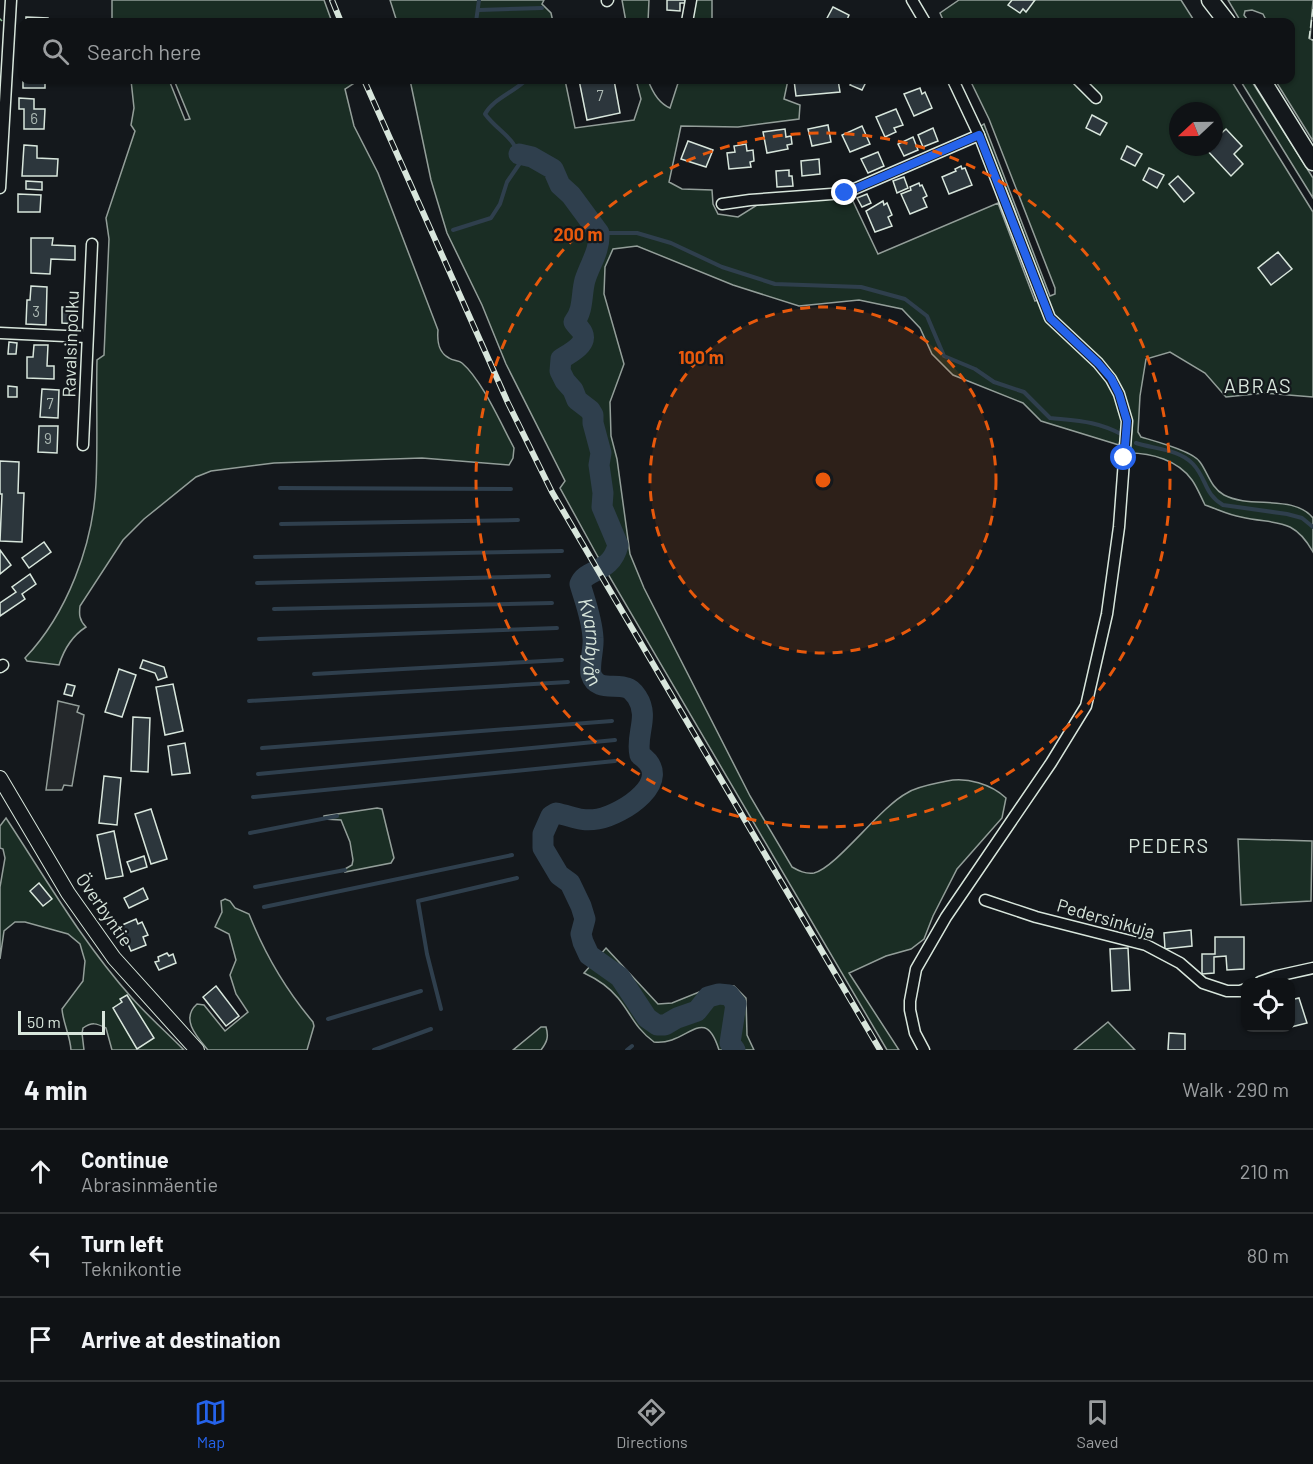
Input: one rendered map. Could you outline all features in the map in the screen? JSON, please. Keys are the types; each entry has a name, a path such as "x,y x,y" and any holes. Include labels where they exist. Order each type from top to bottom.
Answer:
{"main road":[{"path":"1264,84 1313,162"}],"street":[{"path":"0,188 10,0"},
{"path":"688,18 691,0"},
{"path":"912,0 923,18"},
{"path":"924,1050 915,1033 910,1010 916,969 946,917 1051,763 1086,706 1107,614 1119,527 1127,431 1125,410 1111,378 1050,318 979,135 955,84"},
{"path":"1082,84 1096,98"},
{"path":"722,204 845,193 979,135"},
{"name":"Ravalsinpolku","path":"83,445 92,244"},
{"path":"0,333 87,337"},
{"name":"Överbyntie","path":"0,778 69,893 114,958 197,1050"},
{"name":"Pedersinkuja","path":"986,900 1047,920 1146,945 1180,963 1203,983 1227,991 1241,991"},
{"path":"1271,978 1313,968"}],"green space":[{"path":"112,0 324,0 331,18 112,18"},
{"path":"390,0 544,0 542,4 551,13 552,18 396,18"},
{"path":"622,0 649,0 648,18 625,18"},
{"path":"693,0 712,0 712,18 690,18"},
{"path":"959,0 1181,0 1192,18 942,18 940,13"},
{"path":"1228,0 1313,0 1310,39 1313,40 1313,141 1277,84 1295,84 1295,18 1265,18 1263,14 1252,10 1245,11 1246,18 1239,18"},
{"path":"131,84 171,84 185,120 190,119 176,84 353,84 345,89 354,126 378,173 438,330 440,349 445,356 462,363 477,380 514,448 513,458 509,465 422,458 274,463 211,471 196,477 144,519 123,540 80,606 80,617 86,627 69,643 59,665 27,661 25,658 40,640 65,600 90,531 97,469 97,360 104,355 109,239 106,218 135,131 131,125 134,108"},
{"path":"411,84 566,84 575,128 634,120 641,99 637,84 650,84 659,100 670,108 678,84 787,84 784,99 800,105 799,119 738,127 681,126 669,182 682,189 712,190 713,204 718,214 738,217 757,205 851,197 878,254 998,203 1035,301 1046,297 981,126 984,124 1050,296 1055,294 1055,288 989,119 972,84 1233,84 1313,212 1313,397 1264,393 1226,397 1205,373 1170,352 1146,359 1140,396 1138,432 1141,437 1173,447 1196,458 1213,484 1224,495 1246,501 1295,506 1305,511 1313,518 1313,552 1306,540 1290,527 1236,516 1205,505 1192,480 1179,467 1155,456 1129,453 1132,430 1123,427 1119,445 1041,421 1023,403 953,375 932,354 920,328 902,309 859,300 799,306 733,285 637,246 613,249 605,267 604,294 624,364 610,402 611,436 617,459 630,554 644,588 750,796 792,867 808,873 823,869 896,800 921,787 955,780 971,781 986,785 1006,798 1002,818 957,869 924,939 911,949 886,956 849,973 899,1050 887,1050 598,557 560,488 565,481 506,364 482,305 447,233 431,180"},
{"path":"1242,84 1254,84 1313,178 1313,198"},
{"path":"382,809 394,858 391,863 345,872 345,869 352,865 353,860 350,842 341,820 324,819 324,816"},
{"path":"6,818 97,955 138,1005 184,1050 112,1050 106,1028 94,1024 83,1028 84,1050 71,1050 62,1009 83,981 85,961 80,944 68,934 25,922 15,922 4,931 0,959 0,887 5,858 3,849 0,848 0,826"},
{"path":"1238,839 1312,841 1311,901 1241,905"},
{"path":"225,899 230,901 235,908 249,914 276,970 313,1022 314,1026 307,1050 208,1050 195,1034 190,1016 197,1004 204,1005 225,1031 248,1012 236,994 230,975 236,960 229,934 215,927 222,912 221,901"},
{"path":"606,948 658,1004 672,1003 714,986 734,986 746,998 747,1035 754,1050 719,1050 713,1036 707,1029 701,1027 666,1042 654,1042 638,1026 611,990 584,973"},
{"path":"1108,1022 1135,1050 1074,1050"},
{"path":"541,1027 546,1027 547,1034 546,1042 541,1050 513,1050"}],"shaded area":[{"path":"58,701 79,706 77,712 84,715 72,786 64,785 62,790 46,790"}],"building":[{"path":"667,0 685,0 685,3 680,3 680,11 667,10"},
{"path":"1012,0 1035,0 1026,12 1023,9 1020,13 1008,5"},
{"path":"833,7 849,15 848,18 827,18"},
{"path":"23,84 45,84 45,88 23,88"},
{"path":"580,84 615,84 620,113 587,120"},
{"path":"794,84 839,84 840,92 796,96"},
{"path":"851,84 865,84 862,90"},
{"path":"920,88 922,94 925,92 932,108 914,116 904,94"},
{"path":"19,98 34,99 34,109 45,109 44,129 24,129 24,109 19,109"},
{"path":"896,109 903,125 894,128 896,132 885,137 876,117"},
{"path":"1092,115 1107,123 1100,135 1086,128"},
{"path":"828,125 831,142 812,146 808,129"},
{"path":"862,126 870,144 850,152 842,135"},
{"path":"933,128 938,141 923,147 918,135"},
{"path":"785,129 786,137 791,136 792,144 787,145 788,149 767,153 763,132"},
{"path":"1226,129 1242,146 1234,154 1243,164 1231,176 1212,156 1223,156 1223,132"},
{"path":"913,137 918,150 904,156 898,144"},
{"path":"688,141 713,150 706,167 681,159"},
{"path":"746,144 747,151 753,150 754,161 750,162 751,167 729,169 727,153 735,152 734,146"},
{"path":"24,145 37,146 37,158 58,159 57,176 22,176"},
{"path":"1127,146 1142,154 1135,166 1121,159"},
{"path":"878,152 884,166 868,173 861,159"},
{"path":"819,159 820,174 802,176 801,161"},
{"path":"961,166 962,169 965,168 972,185 949,194 942,177 956,171 955,169"},
{"path":"1149,168 1164,175 1157,188 1143,180"},
{"path":"789,170 793,186 777,187 776,171"},
{"path":"1178,176 1194,193 1184,202 1169,184"},
{"path":"904,177 908,188 897,193 893,181"},
{"path":"26,181 42,182 42,190 26,189"},
{"path":"919,183 927,196 923,198 927,207 910,214 901,194 911,190 910,187"},
{"path":"18,194 41,195 40,212 18,212"},
{"path":"867,194 871,203 862,207 857,198"},
{"path":"883,201 884,205 887,203 892,215 888,217 892,226 875,232 866,211"},
{"path":"31,238 53,238 52,245 75,246 75,260 51,259 50,274 31,273"},
{"path":"1278,252 1292,269 1271,285 1258,268"},
{"path":"31,286 47,287 46,325 26,324 27,300 30,300"},
{"path":"62,307 78,307 77,324 62,323"},
{"path":"9,342 17,343 16,354 8,354"},
{"path":"34,345 48,345 47,366 54,366 54,379 27,378 27,357 33,357"},
{"path":"8,386 17,387 17,397 8,397"},
{"path":"42,389 59,390 58,418 40,417"},
{"path":"39,426 58,426 57,453 38,452"},
{"path":"0,461 19,462 18,493 24,493 22,542 0,541 2,494 0,494"},
{"path":"44,542 51,552 29,568 22,558"},
{"path":"0,550 11,565 0,574"},
{"path":"30,574 36,584 22,594 25,599 0,616 0,603 16,592 12,587"},
{"path":"143,660 164,667 167,677 158,680 155,673 140,668"},
{"path":"119,669 136,675 122,717 105,712"},
{"path":"67,684 75,686 72,696 64,694"},
{"path":"173,684 183,731 165,735 156,687"},
{"path":"133,717 150,718 148,772 131,771"},
{"path":"185,743 190,773 172,775 168,746"},
{"path":"104,776 121,778 117,825 99,823"},
{"path":"151,809 167,859 151,864 135,814"},
{"path":"114,831 123,876 106,879 97,835"},
{"path":"144,856 147,867 131,872 127,862"},
{"path":"39,883 52,899 43,906 30,891"},
{"path":"143,888 148,899 129,908 124,898"},
{"path":"136,919 138,924 142,922 148,935 143,937 146,945 131,951 120,926"},
{"path":"1191,930 1192,946 1165,949 1164,933"},
{"path":"1215,937 1244,937 1244,969 1227,970 1226,956 1214,957 1214,973 1202,974 1202,954 1215,954"},
{"path":"1128,948 1130,990 1112,991 1110,949"},
{"path":"167,953 169,956 173,954 176,963 159,970 155,962 159,961 158,957"},
{"path":"216,986 239,1016 226,1026 203,997"},
{"path":"127,995 154,1038 137,1049 113,1008 122,1002 120,999"},
{"path":"1299,998 1307,1023 1295,1026 1295,999"},
{"path":"1169,1033 1185,1034 1185,1050 1168,1050"}],"waterway":[{"path":"477,18 479,0"},
{"path":"479,10 542,8"},
{"name":"Kvarnbyån","path":"453,230 491,218 500,204 507,182 520,163 511,141 485,114 493,104 521,84"},
{"name":"Kvarnbyån","path":"519,154 532,157 553,169 560,185 571,195 599,233 596,252 585,280 581,307 574,322 583,334 582,343 561,359 560,371 577,400 593,415 601,453 599,465 603,493 602,507 618,545 610,561 587,575 580,584 592,631 591,674 597,683 627,688 637,697 642,712 640,755 650,765 652,775 642,795 632,804 608,816 586,820 556,813 551,816 543,834 543,848 559,875 570,883 581,906 585,919 581,934 589,955 620,977 647,1018 657,1025 665,1025 697,1011 708,997 719,994 729,995 736,1004 730,1043 735,1050"},
{"path":"599,233 637,233 671,243 722,267 775,284 861,287 905,299 927,316 944,356 975,369 994,382 1024,392 1050,418 1096,424 1123,435"},
{"path":"1136,443 1174,452 1187,459 1198,470 1212,496 1223,505 1287,514 1302,518 1313,527"},
{"path":"280,488 511,489"},
{"path":"281,524 518,520"},
{"path":"255,557 562,551"},
{"path":"257,583 549,576"},
{"path":"274,609 552,603"},
{"path":"259,639 557,628"},
{"path":"314,674 562,660"},
{"path":"249,701 568,682"},
{"path":"262,748 612,721"},
{"path":"258,774 615,740"},
{"path":"253,797 615,761"},
{"path":"250,833 337,816"},
{"path":"264,907 512,855"},
{"path":"255,887 345,870"},
{"path":"441,1009 427,954 418,901 517,878"},
{"path":"328,1019 421,991"},
{"path":"374,1050 431,1029"},
{"path":"627,1050 632,1046"}],"railway":[{"path":"332,0 339,18"},
{"path":"366,84 508,403 552,492 880,1050"}],"fence":[{"path":"1313,9 1309,39 1313,40"}],"district":[{"name":"ABRAS","path":"1258,386"},
{"name":"PEDERS","path":"1169,846"}],"route":[{"path":"845,193 979,135 1050,318 1098,363 1111,378 1119,394 1127,421 1124,458"}]}
